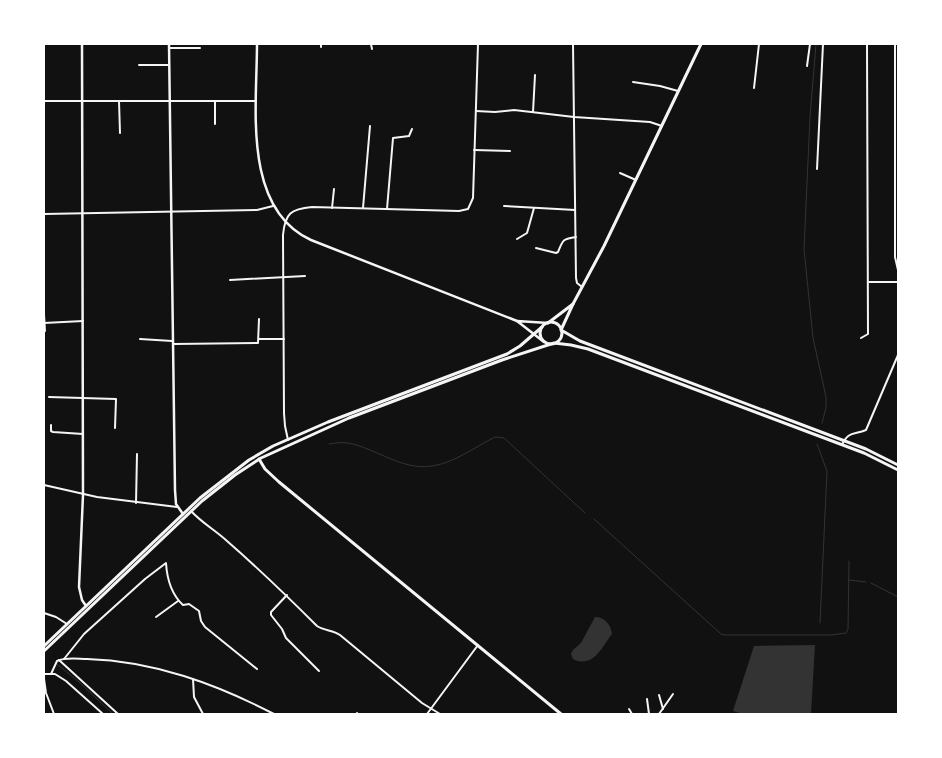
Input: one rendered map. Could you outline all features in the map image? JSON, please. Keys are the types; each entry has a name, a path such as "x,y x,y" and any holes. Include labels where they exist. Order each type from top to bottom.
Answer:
{"main road":[{"path":"44,651 191,511 258,457 349,418 495,363 554,344 559,340 561,330 636,180 700,44"},
{"path":"44,646 218,482 288,440 355,411 503,356 574,304"},
{"path":"548,323 554,323 561,330 588,345 843,443 898,470"},
{"path":"542,327 540,336 544,342 588,349 843,443 873,452 898,465"},
{"path":"258,457 265,469 279,482 561,714"}],"street":[{"path":"82,44 83,495 79,587 82,600 86,606"},
{"path":"257,44 257,101 262,175 273,206 285,222 298,233 311,240 517,320 548,323"},
{"path":"371,44 372,49"},
{"path":"288,440 284,420 283,235 288,215 297,209 363,208 458,211 468,209 473,198 478,44"},
{"path":"573,44 576,281 582,287"},
{"path":"754,88 759,44"},
{"path":"807,66 810,44"},
{"path":"817,169 823,44"},
{"path":"861,338 868,334 867,44"},
{"path":"895,44 895,257 898,270"},
{"path":"183,514 177,507 175,494 169,46 200,48"},
{"path":"139,65 169,65"},
{"path":"533,112 535,75"},
{"path":"633,82 678,91"},
{"path":"44,101 257,101"},
{"path":"119,101 120,133"},
{"path":"215,101 216,124"},
{"path":"476,111 514,110 574,117 650,122 662,126"},
{"path":"363,208 370,126"},
{"path":"387,209 393,138 409,136 412,129"},
{"path":"474,150 510,151"},
{"path":"620,173 636,180"},
{"path":"332,208 334,189"},
{"path":"44,214 257,210 273,206"},
{"path":"504,206 575,210"},
{"path":"517,239 528,232 534,208"},
{"path":"536,248 556,253 565,238 576,237"},
{"path":"230,280 305,276"},
{"path":"869,282 898,282"},
{"path":"44,314 45,330"},
{"path":"259,319 259,339"},
{"path":"517,320 544,342"},
{"path":"44,323 83,321"},
{"path":"140,339 172,342 256,343 259,339 284,339"},
{"path":"843,443 846,437 852,433 866,430 898,356"},
{"path":"49,397 116,398 115,428"},
{"path":"51,425 51,431 53,432 83,434"},
{"path":"136,503 137,454"},
{"path":"44,485 83,495 177,507"},
{"path":"191,511 199,521 213,528 317,626 340,635 422,703 440,714"},
{"path":"64,659 84,634 145,579 166,563 168,581 178,601 183,605 189,604 199,611 201,621 205,627 257,669"},
{"path":"286,596 271,612 271,615 282,628 286,638 319,671"},
{"path":"156,617 178,601"},
{"path":"44,613 56,617 67,624"},
{"path":"427,714 478,645"},
{"path":"51,674 55,664 59,660 64,659 148,666 193,678 230,692 274,714"},
{"path":"59,660 118,714"},
{"path":"44,674 51,674 66,681 103,714"},
{"path":"193,678 194,698 203,714"},
{"path":"44,679 46,693 54,714"},
{"path":"659,714 673,694"},
{"path":"659,695 663,709"},
{"path":"647,699 649,714"},
{"path":"629,709 632,714"}],"shaded area":[{"path":"595,617 602,618 607,622 612,634 601,650 591,659 580,661 573,659 571,654 573,650 581,643"},
{"path":"815,645 811,714 743,714 733,711 754,646"}],"waterway":[{"path":"816,44 810,117 804,249 813,338 826,397 826,408 822,423"},
{"path":"329,444 348,443 369,449 400,462 421,467 448,462 495,437 504,438 585,513"},
{"path":"817,444 827,471 820,623"},
{"path":"594,519 721,634 725,635 831,635 846,633 848,629 849,561"},
{"path":"849,580 866,582"},
{"path":"871,583 898,597"},
{"path":"58,665 113,714"}]}
